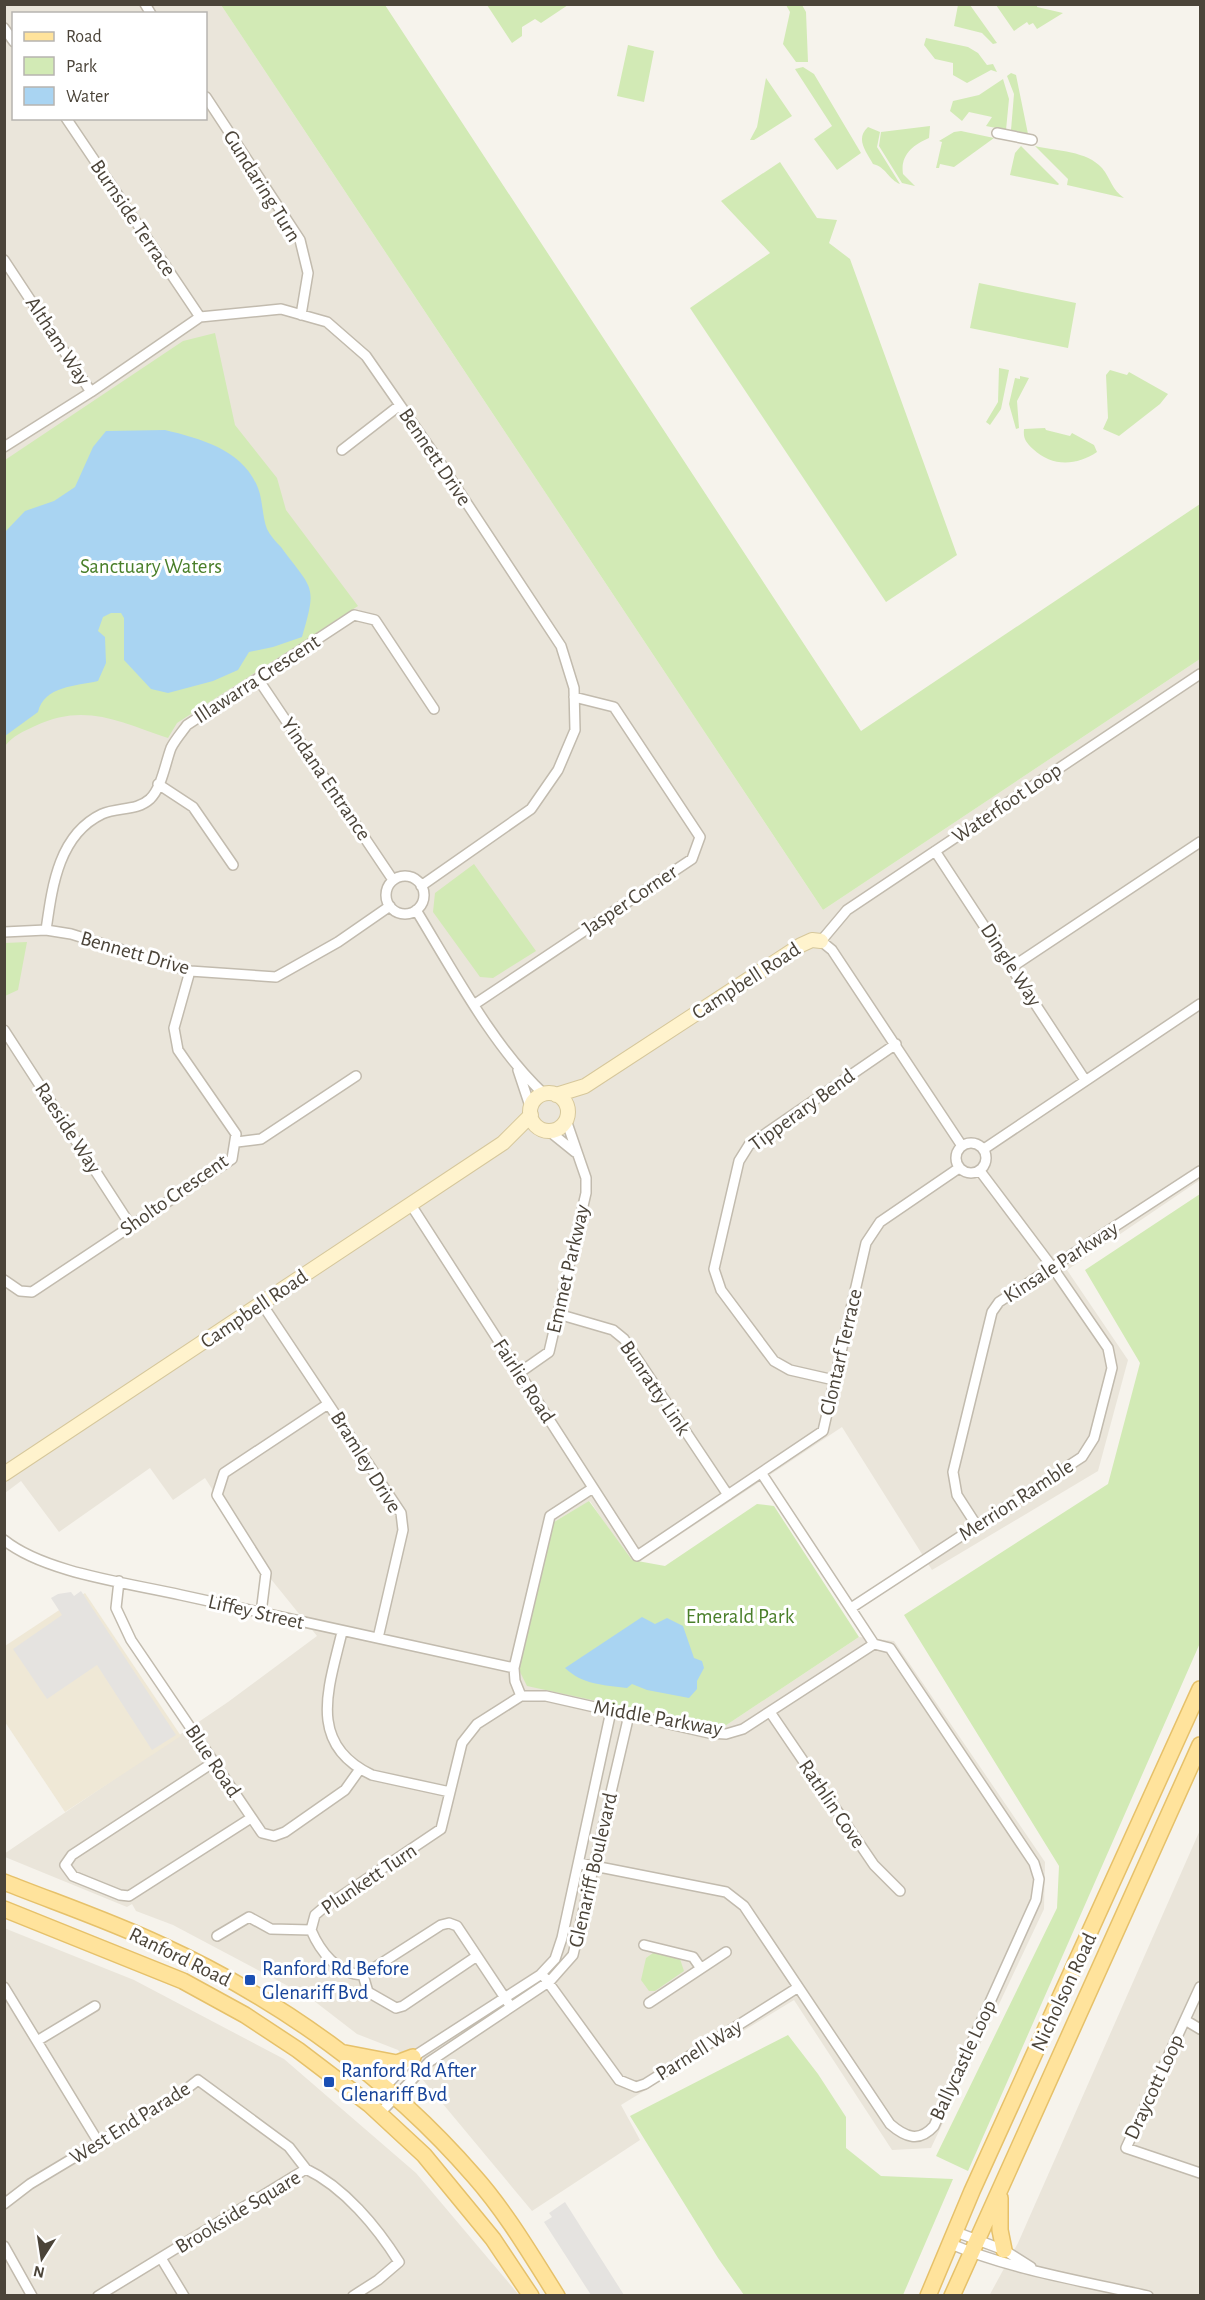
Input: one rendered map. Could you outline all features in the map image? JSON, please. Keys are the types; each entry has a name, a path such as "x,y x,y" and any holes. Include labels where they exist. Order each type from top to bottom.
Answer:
{"main road":[{"name":"Nicholson Road","path":"928,2295 972,2191 1200,1689"},
{"name":"Nicholson Road","path":"952,2295 1200,1745"},
{"name":"Ranford Road","path":"4,1882 178,1953 276,2006 342,2053 390,2092 475,2177 515,2231 557,2295"},
{"name":"Ranford Road","path":"4,1909 193,1987 245,2015 298,2050 374,2109 424,2155 493,2239 531,2295"},
{"path":"342,2053 397,2063 413,2057"},
{"path":"1001,2189 999,2230 1004,2250"}],"street":[{"name":"Gundaring Turn","path":"207,99 300,240 308,273 301,315"},
{"name":"Burnside Terrace","path":"67,120 200,317"},
{"path":"997,133 1032,140"},
{"name":"Altham Way","path":"4,260 91,392"},
{"name":"Bennett Drive","path":"4,447 91,392 200,317 281,309 327,322 366,356 561,646 574,697 575,730 558,770 531,808 421,886"},
{"path":"342,450 400,405"},
{"name":"Illawarra Crescent","path":"46,930 57,870 74,836 100,815 141,806 152,797 172,745 187,725 354,615 375,620 434,709"},
{"name":"Waterfoot Loop","path":"820,941 847,910 1200,674"},
{"name":"Yindana Entrance","path":"258,679 393,880"},
{"name":"Jasper Corner","path":"475,1004 692,859 700,837 614,707 574,697"},
{"path":"158,784 193,807 233,865"},
{"path":"1012,967 1200,842"},
{"name":"Dingle Way","path":"935,851 1085,1080"},
{"path":"399,877 412,878 421,886 423,899 416,910 404,914 390,906 386,896 393,880 399,877"},
{"name":"Bennett Drive","path":"4,932 46,930 71,934 190,971 276,977 338,942 390,906"},
{"path":"416,910 517,1068 533,1121 546,1130"},
{"name":"Campbell Road","path":"5,1474 503,1143 531,1112 538,1097 585,1086 812,940 820,941 832,950 962,1146"},
{"name":"Sholto Crescent","path":"4,1280 20,1291 33,1292 232,1160 237,1142 236,1134 178,1050 174,1028 190,971"},
{"path":"984,1149 1200,1004"},
{"name":"Raeside Way","path":"4,1030 131,1226"},
{"name":"Tipperary Bend","path":"834,1380 790,1370 774,1361 721,1290 714,1269 739,1161 749,1145 896,1044"},
{"path":"517,1068 550,1095 563,1099 567,1115"},
{"path":"237,1142 261,1139 356,1076"},
{"name":"Campbell Road","path":"503,1143 561,1127 585,1086"},
{"name":"Emmet Parkway","path":"519,1373 549,1352 586,1193 586,1178 575,1152 567,1115"},
{"name":"Emmet Parkway","path":"546,1130 575,1152"},
{"path":"973,1143 984,1149 986,1161 980,1171 967,1173 959,1167 956,1156 962,1146 973,1143"},
{"name":"Clontarf Terrace","path":"637,1556 823,1431 871,1232 880,1222 959,1167"},
{"name":"Merrion Ramble","path":"851,1608 1082,1457 1094,1438 1112,1368 1108,1348 1053,1268 980,1171"},
{"name":"Kinsale Parkway","path":"977,1526 957,1495 953,1472 987,1325 999,1302 1200,1171"},
{"name":"Fairlie Road","path":"411,1205 637,1556"},
{"name":"Bramley Drive","path":"262,1304 401,1513 403,1530 378,1638"},
{"name":"Bunratty Link","path":"558,1314 613,1330 624,1339 728,1495"},
{"path":"261,1613 266,1573 217,1495 224,1473 328,1404"},
{"path":"762,1474 874,1644"},
{"path":"521,1696 515,1681 514,1668 550,1516 592,1488"},
{"name":"Liffey Street","path":"4,1540 40,1561 119,1581 342,1632 514,1668"},
{"name":"Blue Road","path":"119,1581 116,1608 131,1640 262,1833 274,1836 285,1832 345,1790 360,1769"},
{"path":"342,1632 327,1697 326,1720 333,1740 360,1769 372,1775 450,1792"},
{"name":"Middle Parkway","path":"521,1696 546,1696 726,1734 743,1729 874,1644"},
{"name":"Ballycastle Loop","path":"579,1863 726,1892 744,1906 890,2124 909,2137 927,2134 934,2126 1036,1900 1038,1880 1034,1863 890,1648 874,1644"},
{"name":"Plunkett Turn","path":"363,1975 348,1973 332,1962 311,1930 315,1915 441,1829 462,1743 477,1725 521,1696"},
{"name":"Glenariff Boulevard","path":"374,2109 390,2092 413,2057 540,1974 555,1959 579,1863 611,1711"},
{"name":"Rathlin Cove","path":"770,1712 874,1865 900,1891"},
{"name":"Glenariff Boulevard","path":"374,2109 390,2092 429,2062 550,1982 573,1955 629,1715"},
{"path":"214,1762 72,1855 65,1865 67,1871 72,1876 129,1896 250,1818"},
{"path":"217,1936 249,1917 271,1929 311,1930"},
{"path":"477,1956 403,2006 396,2007 368,1992 363,1975 441,1925 449,1923 458,1926 511,2007"},
{"path":"644,1945 693,1957 700,1967"},
{"path":"649,2003 700,1967 726,1952"},
{"name":"Parnell Way","path":"540,1974 550,1982 619,2080 636,2087 655,2078 797,1988"},
{"path":"4,1987 99,2143"},
{"name":"Draycott Loop","path":"1200,1987 1126,2148 1200,2173"},
{"path":"37,2041 95,2006"},
{"name":"Draycott Loop","path":"1185,2020 1200,2029"},
{"name":"West End Parade","path":"4,2204 30,2184 180,2094 198,2080 221,2094 289,2147 306,2169"},
{"name":"Brookside Square","path":"98,2295 306,2169 327,2179 384,2239 399,2262 378,2280 353,2295"},
{"path":"953,2238 1011,2266 1033,2268 1148,2295"},
{"path":"953,2238 974,2247 1004,2250 1033,2268"},
{"path":"4,2246 32,2295"},
{"name":"Brookside Square","path":"161,2258 184,2295"}],"shaded area":[{"path":"5,5 221,5 823,910 1200,659 1200,1180 1067,1270 1128,1360 1098,1471 932,1570 842,1427 633,1566 590,1501 554,1522 518,1668 722,1728 859,1637 894,1641 1045,1862 1044,1909 931,2148 892,2150 794,2000 621,2105 640,2140 532,2211 398,2050 357,2034 309,1997 173,1925 136,1911 132,1904 127,1907 5,1857 4,1854 228,1702 317,1636 266,1573 205,1478 173,1500 150,1468 59,1532 21,1481 5,1493"},
{"path":"81,1591 176,1735 152,1750 97,1665 47,1699 13,1649 62,1615 51,1598 58,1594 71,1592 74,1596"},
{"path":"85,1593 181,1736 65,1812 5,1722 5,1646"},
{"path":"1200,1830 1200,2295 989,2296 1018,2243"},
{"path":"4,1928 134,1980 284,2059 416,2173 519,2295 5,2295"},
{"path":"565,2202 624,2295 591,2295 544,2222 552,2217 549,2213"}],"green space":[{"path":"221,5 385,5 861,731 1200,504 1200,659 823,910"},
{"path":"487,5 568,5 541,23 535,19 522,27 522,36 512,43"},
{"path":"786,5 802,5 806,12 808,62 796,62 783,44 790,12"},
{"path":"958,5 970,5 997,43 993,44 982,33 954,26"},
{"path":"996,5 1037,5 1037,7 1063,13 1037,29 1033,23 1029,25 1027,22 1014,31"},
{"path":"926,38 968,47 978,53 987,65 993,64 997,72 991,70 967,83 953,75 953,63 935,59 924,45"},
{"path":"628,45 654,51 644,102 617,96"},
{"path":"803,67 814,74 861,153 837,170 814,139 832,126 795,69"},
{"path":"1011,73 1016,75 1028,134 1011,130 1014,94 1007,76"},
{"path":"766,78 792,116 754,140 750,140 757,127"},
{"path":"1003,79 1009,99 1006,130 986,126 992,117 969,112 962,121 950,111 953,101 979,95"},
{"path":"930,126 929,138 913,147 904,161 903,174 915,186 902,183 879,146 881,132"},
{"path":"868,127 880,132 877,147 900,184 873,164 867,154 862,136"},
{"path":"961,131 994,138 954,167 940,164 939,168 936,168 942,142 939,141 954,132"},
{"path":"1021,146 1058,185 1010,175 1015,153"},
{"path":"1035,146 1080,155 1096,162 1124,198 1067,185 1068,179"},
{"path":"780,162 817,218 837,220 829,243 850,259 957,555 886,602 690,308 770,253 721,201"},
{"path":"979,283 1076,303 1068,348 970,328"},
{"name":"Sanctuary Waters","path":"215,333 235,425 277,478 286,510 358,606 177,723 168,738 118,721 86,715 53,719 30,728 5,746 5,460 183,341"},
{"path":"999,368 1009,370 1001,409 990,425 986,422 998,402"},
{"path":"1110,370 1127,375 1129,372 1168,394 1160,404 1119,436 1103,429 1108,418 1106,375"},
{"path":"1020,376 1029,378 1017,401 1019,428 1016,429 1009,404 1015,378 1020,379"},
{"path":"1045,428 1070,436 1072,433 1094,445 1097,452 1073,462 1056,462 1048,459 1033,449 1024,435 1024,429"},
{"path":"474,864 536,951 493,978 480,977 433,912 435,893"},
{"path":"27,942 18,990 5,996 5,943"},
{"path":"1200,1194 1200,1643 968,2171 936,2156 1057,1908 1059,1866 904,1615 1108,1484 1140,1363 1085,1270"},
{"name":"Emerald Park","path":"589,1501 632,1560 665,1566 757,1504 774,1506 859,1637 722,1728 527,1686 518,1668 554,1522"},
{"path":"653,1953 680,1959 684,1971 655,1991 649,1991 641,1980 646,1958"},
{"path":"788,2035 818,2074 846,2117 846,2148 881,2176 953,2179 903,2295 744,2295 718,2258 630,2116"}],"water":[{"name":"Sanctuary Waters","path":"165,430 220,448 232,455 251,475 260,493 267,529 300,572 309,588 310,606 302,637 249,652 238,670 213,681 168,693 151,689 124,660 124,618 121,613 111,613 103,617 98,631 105,637 106,663 98,681 54,692 41,703 38,712 5,736 5,532 25,511 54,501 75,487 93,447 106,431"},
{"path":"642,1617 655,1624 667,1618 683,1626 694,1658 702,1661 704,1668 697,1681 697,1689 689,1698 647,1690 632,1684 627,1688 594,1683 579,1678 565,1668"}],"place":[{"name":"Ranford Rd Before Glenariff Bvd","path":"250,1980"},
{"name":"Ranford Rd After Glenariff Bvd","path":"329,2082"}]}
